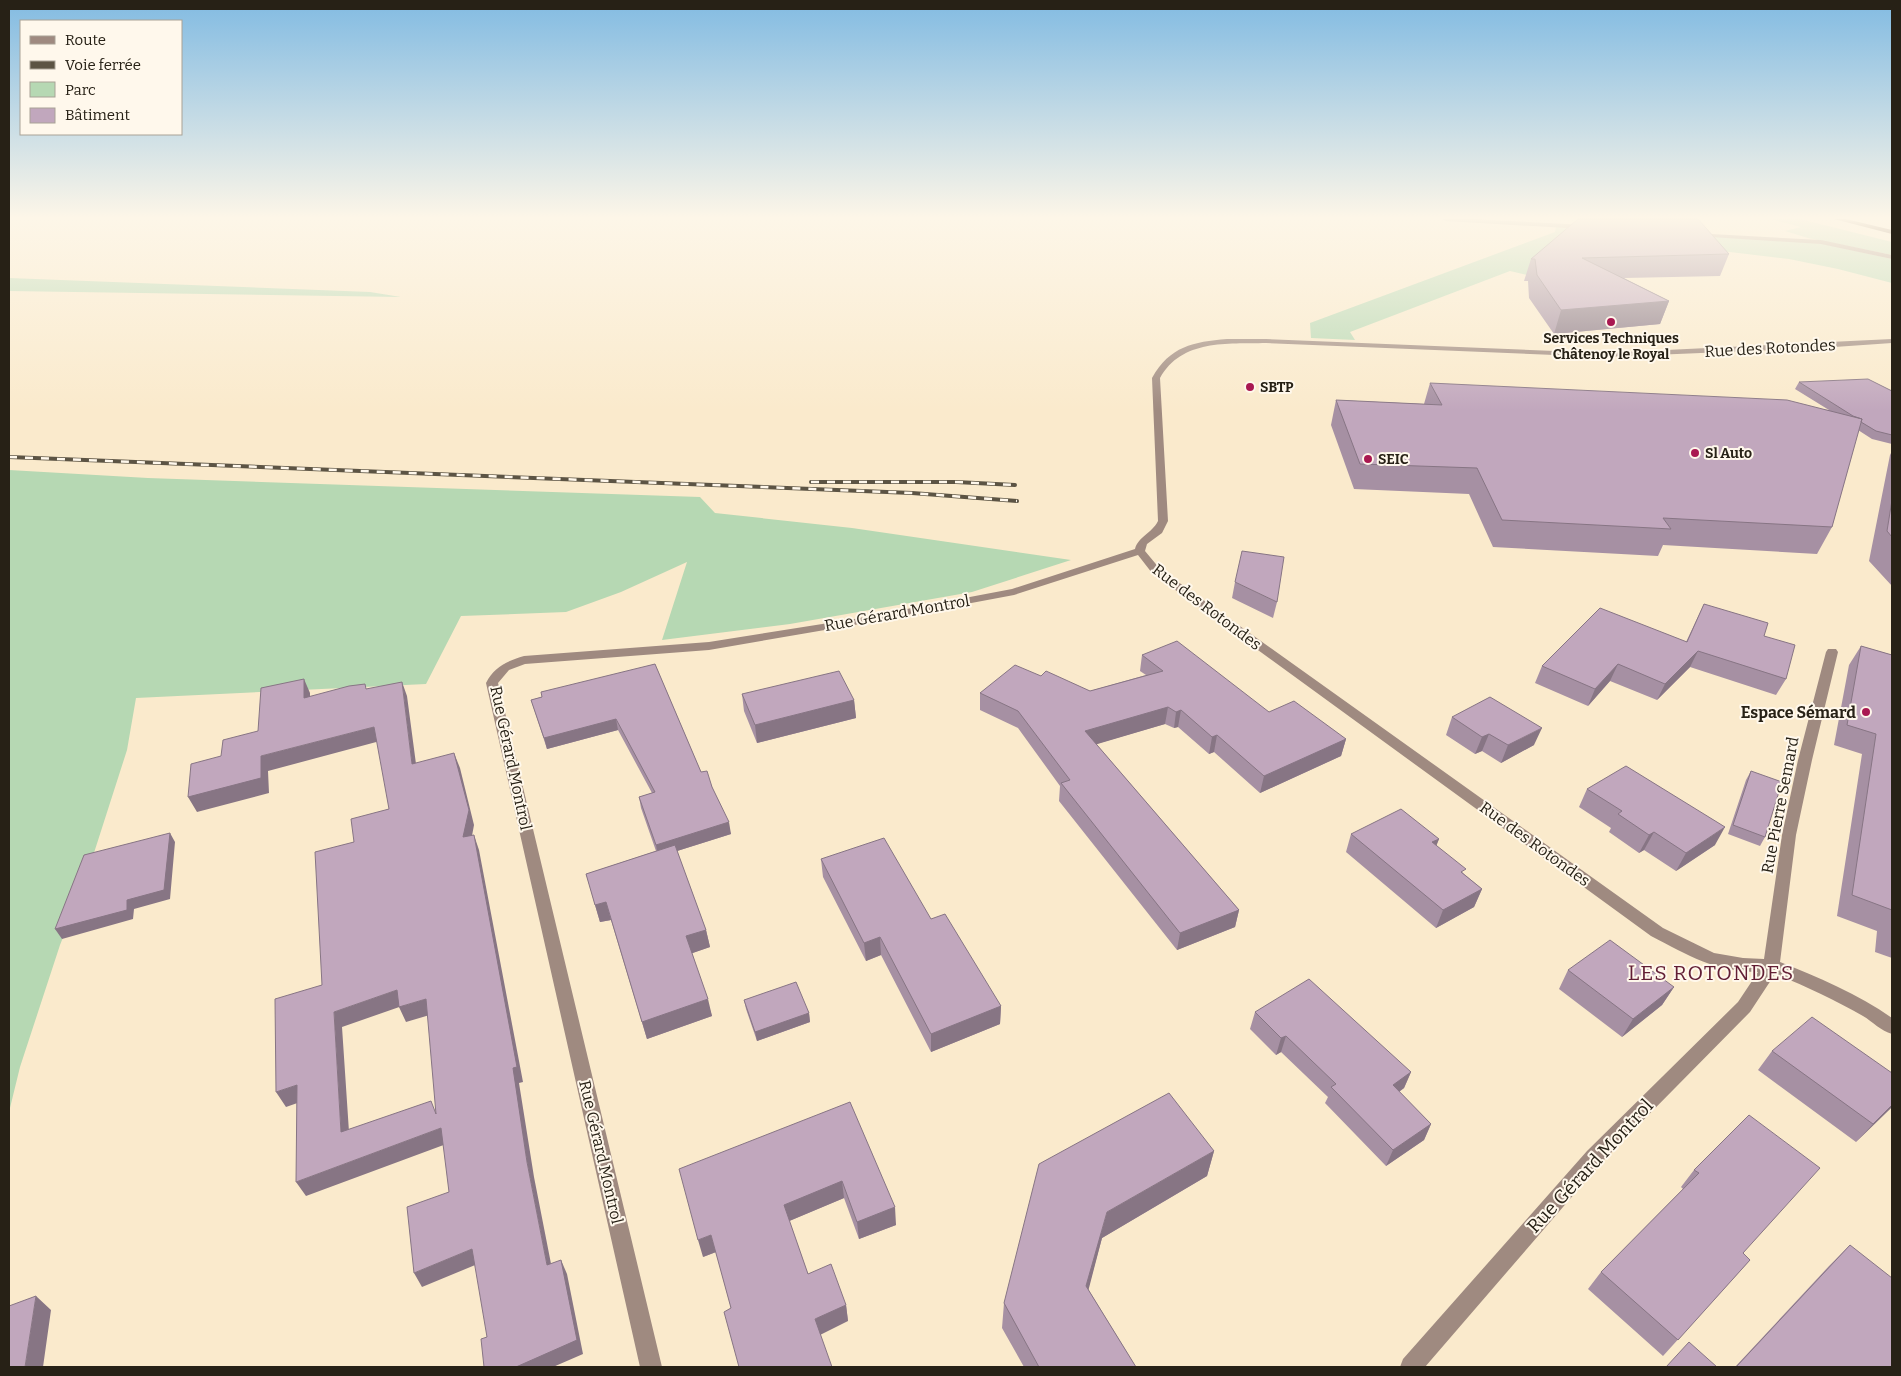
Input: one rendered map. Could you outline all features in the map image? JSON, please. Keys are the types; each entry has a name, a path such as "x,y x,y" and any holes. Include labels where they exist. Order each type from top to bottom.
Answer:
{"street":[{"name":"Rue des Rotondes","path":"1892,341 1604,355 1266,341 1223,342 1183,349 1165,363 1156,378 1163,521 1158,531 1142,543 1140,551 1156,571 1657,932 1711,959 1743,965 1771,966 1828,989 1892,1026"},
{"name":"Rue Gérard Montrol","path":"651,1367 492,682 495,674 508,666 524,660 709,646 1014,592 1140,551"},
{"name":"Rue Pierre Semard","path":"1771,966 1789,835 1805,760 1832,652"},
{"name":"Rue Gérard Montrol","path":"1411,1367 1594,1157 1744,1007 1771,966"}],"green space":[{"path":"9,283 143,283 370,292 401,297 9,291"},
{"path":"1417,283 1478,283 1350,332 1355,340 1311,338 1310,323"},
{"path":"9,470 148,478 700,497 715,513 852,528 1071,560 972,592 790,624 662,640 687,562 621,592 566,612 461,616 426,684 136,698 127,750 84,884 60,945 20,1067 9,1112"}],"building":[{"path":"1543,283 1633,283 1669,301 1561,310"},
{"path":"1868,379 1892,391 1892,435 1876,431 1861,422 1862,419 1853,416 1799,382"},
{"path":"1430,383 1787,400 1862,419 1832,527 1663,518 1671,529 1502,520 1477,468 1360,464 1336,400 1442,405"},
{"path":"1892,500 1892,537 1887,531"},
{"path":"1242,551 1284,557 1277,602 1235,582"},
{"path":"1704,604 1768,623 1764,636 1795,645 1786,679 1698,651 1665,684 1618,664 1595,689 1542,666 1600,608 1687,642"},
{"path":"1177,641 1269,712 1294,701 1346,739 1264,776 1217,735 1212,737 1181,710 1176,712 1168,707 1085,731 1239,910 1180,933 1061,783 1070,780 1018,711 980,693 1015,665 1041,676 1046,671 1090,691 1163,671 1142,655"},
{"path":"1861,646 1892,655 1892,910 1852,895 1876,734 1847,725"},
{"path":"655,664 701,772 707,771 712,787 729,822 656,845 639,797 655,792 616,719 544,738 531,700 542,697 541,692"},
{"path":"839,671 854,700 755,725 742,694"},
{"path":"304,679 304,698 349,686 365,684 366,689 402,682 412,764 454,753 469,810 463,837 474,835 517,1067 513,1068 527,1162 547,1265 561,1260 577,1340 516,1367 484,1367 481,1339 487,1337 472,1249 414,1273 407,1207 449,1192 441,1128 296,1182 297,1085 276,1092 275,999 322,985 315,852 354,842 351,819 389,809 374,727 261,756 261,778 188,797 191,764 221,756 223,740 258,731 261,688","holes":["397,990 399,1007 426,999 436,1114 431,1101 341,1132 334,1012"]},
{"path":"1490,697 1542,728 1508,745 1489,734 1482,737 1452,717"},
{"path":"1626,766 1725,827 1686,853 1654,832 1649,835 1618,814 1622,811 1587,789"},
{"path":"1751,771 1782,782 1765,837 1733,825"},
{"path":"1401,809 1439,839 1432,842 1466,869 1461,872 1482,889 1443,910 1351,834"},
{"path":"170,833 164,890 127,900 127,910 55,929 84,855"},
{"path":"884,838 931,919 945,914 1001,1006 931,1034 880,937 864,943 821,859"},
{"path":"675,845 706,930 686,936 708,999 642,1022 606,902 595,905 586,874"},
{"path":"1610,940 1674,987 1633,1019 1568,970"},
{"path":"1309,979 1411,1072 1393,1085 1431,1124 1393,1150 1331,1087 1336,1084 1286,1036 1281,1038 1255,1012"},
{"path":"796,982 809,1013 755,1032 744,1000"},
{"path":"1812,1017 1892,1073 1892,1105 1873,1124 1772,1051"},
{"path":"1169,1093 1214,1151 1107,1212 1086,1286 1136,1367 1039,1367 1004,1303 1039,1164"},
{"path":"850,1102 895,1207 857,1222 842,1181 784,1205 808,1274 831,1264 846,1305 815,1319 832,1367 739,1367 724,1312 731,1308 711,1235 698,1240 679,1169"},
{"path":"1749,1115 1820,1168 1743,1253 1750,1260 1678,1340 1601,1272 1699,1173 1694,1170"},
{"path":"1850,1245 1892,1278 1892,1367 1736,1367"},
{"path":"36,1296 25,1367 9,1367 9,1306"},
{"path":"1689,1342 1717,1367 1666,1367"}],"railway":[{"path":"9,457 912,493 1017,501"},
{"path":"811,482 956,482 1015,485"}],"place":[{"name":"Services Techniques Châtenoy le Royal","path":"1611,322"},
{"name":"SBTP","path":"1250,387"},
{"name":"Sl Auto","path":"1695,453"},
{"name":"SEIC","path":"1368,459"},
{"name":"Espace Sémard","path":"1866,712"}],"district":[{"name":"LES ROTONDES","path":"1711,973"}]}
